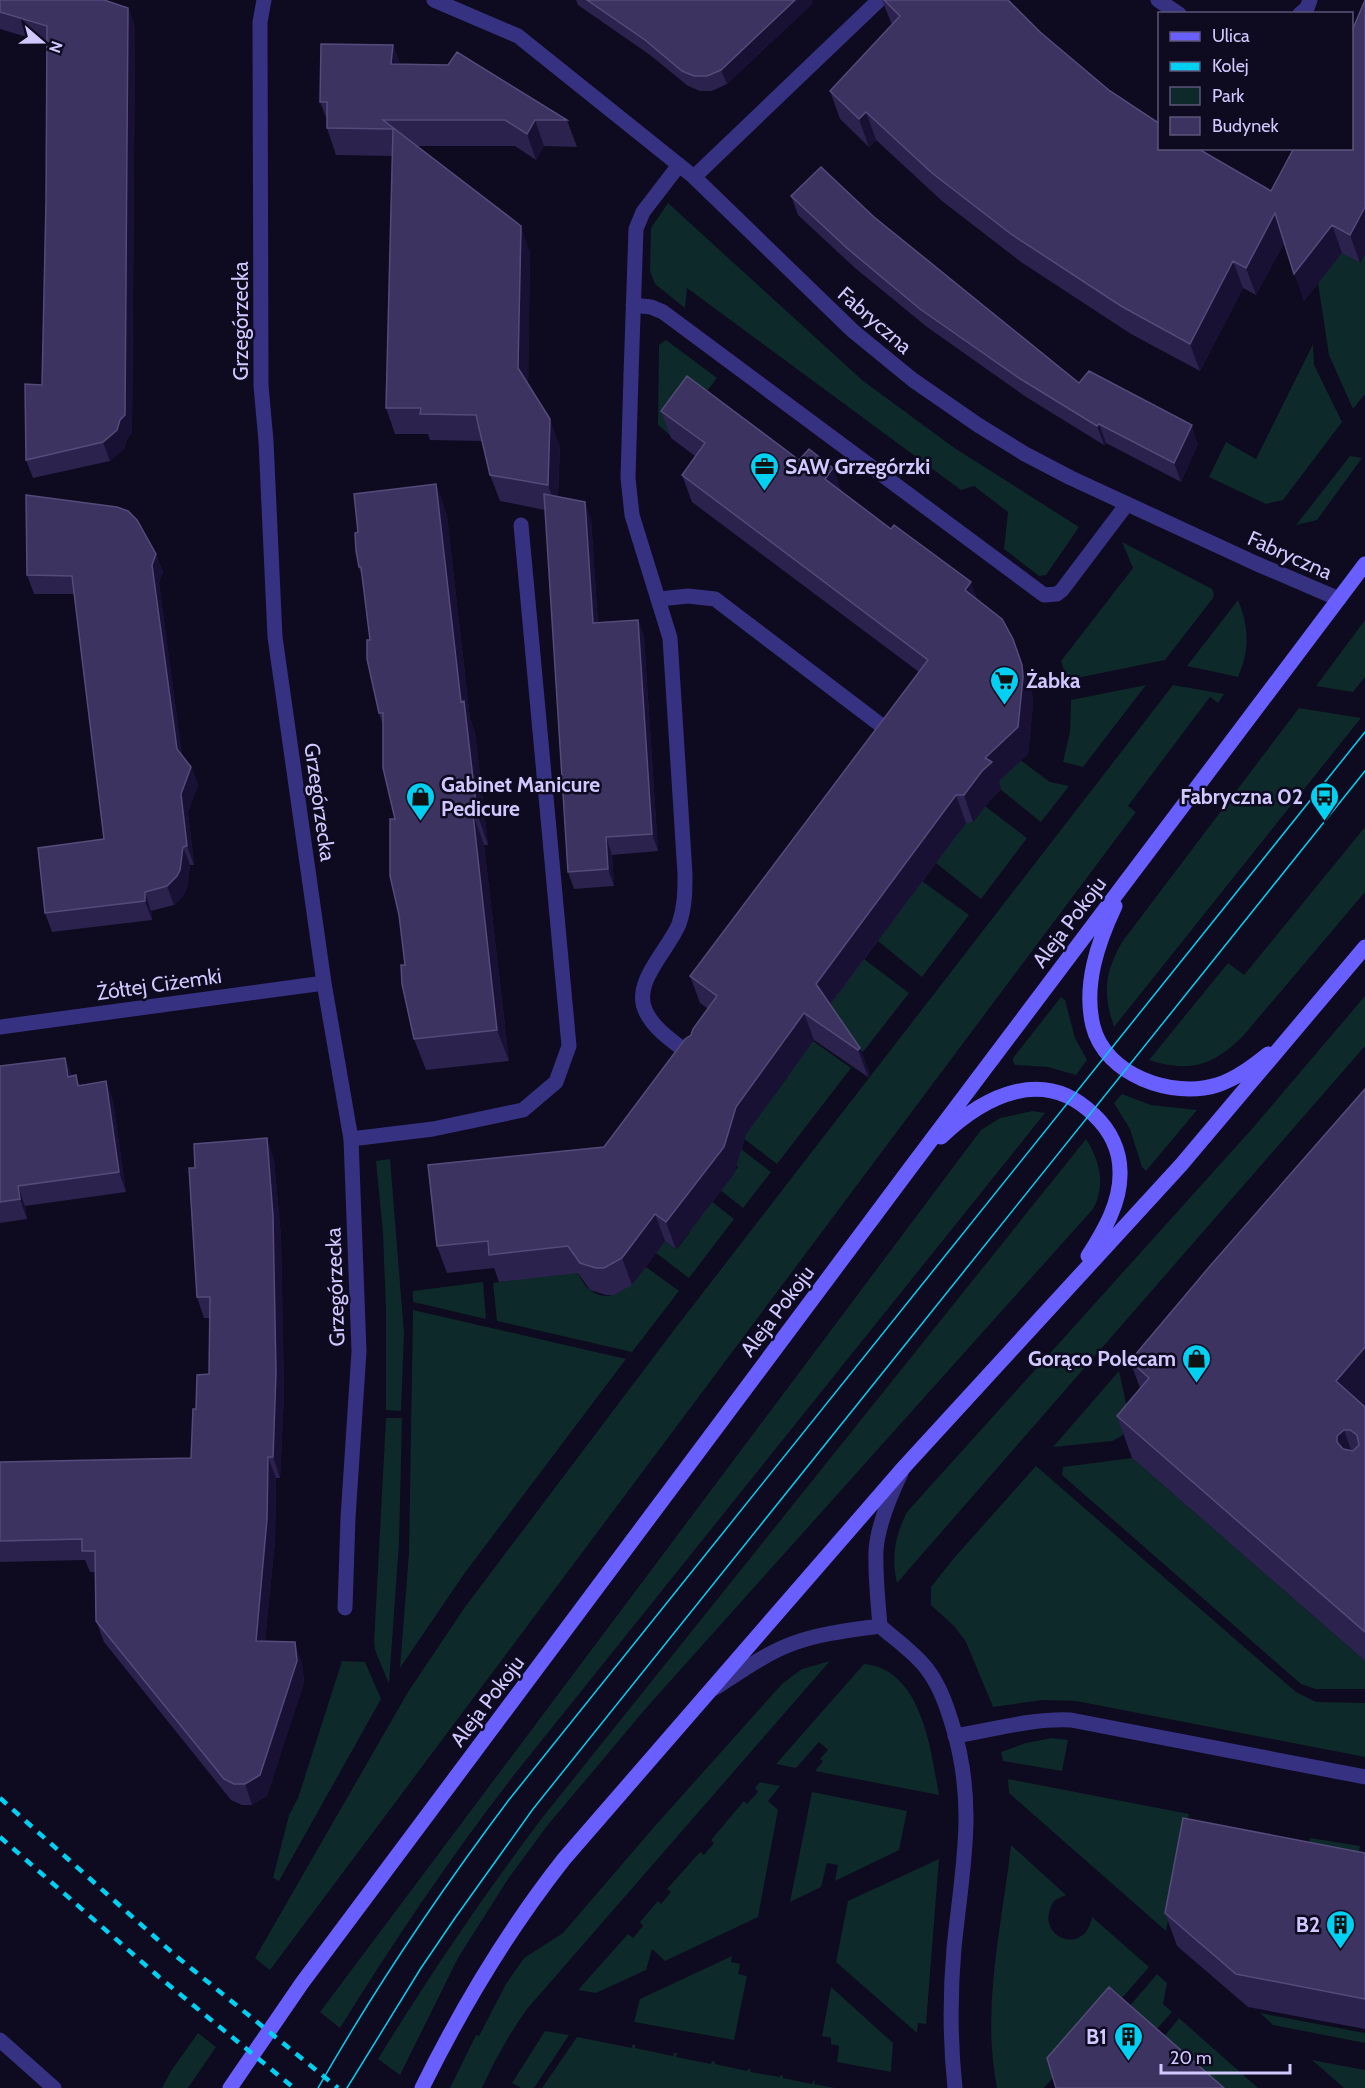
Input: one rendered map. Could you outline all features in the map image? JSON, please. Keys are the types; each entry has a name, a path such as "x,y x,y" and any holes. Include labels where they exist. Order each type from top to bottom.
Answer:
{"main road":[{"name":"Aleja Pokoju","path":"230,2088 302,1983 911,1167 1365,564"},
{"path":"1134,872 1121,893 1102,935 1091,985 1093,1027 1106,1054 1125,1069 1154,1083 1170,1088 1202,1088 1217,1085 1242,1073 1298,1026"},
{"path":"422,2088 478,1983 534,1898 597,1820 905,1466 1181,1166 1365,947"},
{"path":"911,1167 961,1120 984,1104 1007,1093 1024,1089 1049,1090 1071,1097 1100,1120 1115,1144 1120,1173 1114,1207 1095,1245 1054,1302"}],"street":[{"name":"Grzegórzecka","path":"264,0 260,22 261,386 266,441 275,637 324,983 351,1140 359,1352 348,1518 345,1608"},
{"name":"Fabryczna","path":"434,0 518,36 694,177 828,308 913,380 978,425 1025,454 1127,504 1254,563 1339,599"},
{"path":"694,177 879,0"},
{"path":"1158,0 1176,12"},
{"path":"679,165 643,212 636,229 629,495 632,515 670,638 684,862 684,904 673,937 644,984 642,1001 644,1010 655,1025 693,1057"},
{"path":"633,305 651,307 663,312 1044,595 1057,594 1062,590 1127,504"},
{"path":"351,1140 433,1129 523,1110 556,1082 569,1046 521,525"},
{"path":"658,599 688,596 715,599 882,726"},
{"name":"Żółtej Ciżemki","path":"0,1027 324,983"},
{"path":"905,1466 886,1509 876,1547 880,1626 927,1669 940,1693 955,1736 966,1789 964,1863 952,1986 951,2052 955,2088"},
{"path":"707,1693 792,1643 814,1636 880,1626"},
{"path":"955,1736 1032,1722 1071,1720 1365,1778"},
{"path":"0,2040 54,2088"}],"green space":[{"path":"668,203 862,380 953,447 1079,527 1046,575 1039,576 1004,549 1008,512 974,486 961,490 687,288 685,308 655,284 650,271 651,228"},
{"path":"1336,249 1360,263 1365,253 1365,394 1353,409 1329,355 1318,283 1325,274"},
{"path":"666,340 717,378 672,437 658,425 659,345"},
{"path":"1313,344 1314,365 1342,422 1283,500 1266,504 1209,477 1226,442 1256,459"},
{"path":"1350,456 1362,458 1317,520 1296,525"},
{"path":"1122,542 1212,589 1213,598 1165,660 1067,680 1061,661 1133,568"},
{"path":"1238,600 1247,638 1245,657 1238,677 1187,666"},
{"path":"1365,620 1365,677 1353,692 1316,686"},
{"path":"1146,685 1083,767 1063,762 1070,732 1071,700"},
{"path":"1173,685 1224,694 1218,703 1210,697 1128,806 1136,812 270,1970 255,1958 408,1692 465,1607 674,1330"},
{"path":"1299,708 1361,718 1114,1027 1108,1004 1107,984 1112,964 1122,942"},
{"path":"1016,757 1050,782 1069,786 1041,822 995,785"},
{"path":"981,803 1027,838 981,899 936,863 964,819 973,822 982,811"},
{"path":"1365,827 1365,892 1243,1036 1221,1054 1200,1064 1177,1066 1149,1060 1228,963 1244,975"},
{"path":"922,881 969,915 922,977 878,941"},
{"path":"864,959 909,993 863,1052 820,1018"},
{"path":"1365,996 1365,1046 897,1583 894,1565 895,1547 907,1512 1251,1130"},
{"path":"1061,997 1065,1000 1075,1038 1087,1060 1076,1075 1048,1067 1015,1065 1013,1058"},
{"path":"806,1036 851,1068 777,1164 743,1138 787,1078"},
{"path":"1122,1094 1151,1105 1197,1110 1146,1171 1142,1167 1130,1129 1114,1103"},
{"path":"1033,1111 1045,1113 514,1775 424,1899 340,2028 320,2012 981,1130 1000,1118"},
{"path":"1086,1139 1095,1156 1100,1173 1099,1191 1093,1209 647,1707 547,1826 508,1879 458,1958 400,2075 378,2059 457,1937 542,1818"},
{"path":"737,1146 771,1172 743,1208 710,1182 726,1184 738,1167 736,1165"},
{"path":"390,1159 404,1333 401,1411 386,1410 383,1233 376,1161"},
{"path":"701,1193 734,1219 689,1278 656,1253 665,1241 677,1249 690,1232"},
{"path":"646,1267 679,1291 632,1352 497,1321 493,1283 576,1270 588,1288 598,1295 606,1296 628,1286"},
{"path":"483,1282 486,1319 413,1302 413,1291"},
{"path":"413,1310 626,1359 464,1574 400,1668 409,1553"},
{"path":"1119,1371 1128,1413 1127,1426 1122,1436 1112,1441 1053,1447"},
{"path":"386,1418 402,1418 399,1543 389,1684 374,1643"},
{"path":"1132,1458 1365,1661 1365,1689 1316,1689 1301,1684 1062,1475 1063,1467"},
{"path":"1036,1466 1296,1692 1316,1702 1365,1703 1365,1757 1076,1701 1042,1700 993,1707 966,1642 955,1627 931,1605 931,1587"},
{"path":"342,1661 365,1662 381,1699 279,1881 273,1878 289,1815 298,1798"},
{"path":"830,1661 527,2009 503,2047 482,2088 450,2088 476,2035 479,2036 506,1984 524,1958 563,1933 782,1684 802,1669"},
{"path":"864,1664 884,1669 899,1680 911,1696 927,1735 939,1795 815,1771 823,1761 820,1759 828,1750 819,1742 796,1768 776,1764"},
{"path":"1052,1738 1068,1740 1062,1771 1003,1761 1001,1752 1026,1743"},
{"path":"1008,1779 1189,1814 1166,1931 1009,1793"},
{"path":"760,1782 780,1786 768,1801 778,1810 758,1917 665,1961 652,1949 646,1970 596,1993 578,1990 628,1934 633,1938 643,1926 640,1922 658,1901 661,1904 671,1892 667,1889 700,1852 704,1855 714,1843 711,1840 744,1801 747,1804 758,1792 755,1788"},
{"path":"812,1792 907,1811 899,1850 835,1881 838,1865 827,1863 821,1887 790,1902"},
{"path":"1310,1838 1360,1846 1354,1879 1304,1869"},
{"path":"1011,1845 1066,1895 1055,1900 1049,1912 1049,1923 1054,1932 1070,1939 1079,1937 1087,1930 1092,1917 1149,1967 1044,2088 997,2088 991,2027 992,1996"},
{"path":"939,1859 926,2024 918,2023 917,2033 836,1962 848,1901"},
{"path":"732,1956 731,1962 740,1964 738,1974 747,1976 734,2040 634,2022 640,1999"},
{"path":"1157,1974 1167,1983 1163,2004 1172,2012 1154,2032 1128,2008"},
{"path":"831,1987 893,2043 891,2072 837,2062 839,2046 831,2044 831,2038 822,2036"},
{"path":"1260,2013 1365,2033 1365,2043 1273,2025"},
{"path":"1179,2018 1258,2088 1219,2088 1163,2038"},
{"path":"545,2031 569,2035 534,2088 521,2088 512,2083"},
{"path":"198,2033 216,2047 188,2088 162,2088 171,2071"},
{"path":"577,2037 632,2048 632,2045 635,2045 635,2048 673,2056 677,2053 676,2057 711,2064 712,2061 715,2064 747,2071 751,2069 750,2072 780,2077 780,2075 783,2078 812,2084 815,2081 814,2084 835,2088 542,2088"},
{"path":"1312,2060 1365,2070 1365,2088 1344,2088"}],"building":[{"path":"0,0 104,0 128,8 125,415 120,420 117,430 103,442 26,460 25,384 42,385 47,26 0,12"},
{"path":"587,0 795,0 721,70 707,76 694,76 682,71 645,40"},
{"path":"884,0 1008,0 1040,32 1110,91 1158,123 1158,150 1200,150 1271,191 1293,150 1353,150 1353,29 1365,0 1365,207 1350,235 1332,225 1294,274 1275,213 1246,268 1233,261 1190,344 1121,306 1011,234 932,173 866,112 859,119 830,91 900,16"},
{"path":"321,44 393,45 391,64 448,65 457,52 567,120 535,120 527,134 505,120 383,120 521,226 518,368 550,419 548,485 490,475 476,415 420,414 421,408 386,408 393,129 327,128 327,102 320,102"},
{"path":"821,167 874,217 1079,383 1089,371 1192,425 1174,463 1099,424 1097,426 1019,378 920,309 848,249 791,196"},
{"path":"687,376 799,460 809,449 833,468 825,479 891,529 894,525 971,582 965,590 1002,619 1013,639 1022,665 1018,727 985,758 992,762 982,771 964,795 956,795 816,984 860,1048 858,1050 804,1013 736,1107 724,1147 666,1222 655,1214 622,1258 604,1268 580,1263 568,1246 489,1255 488,1241 437,1246 428,1165 604,1147 685,1039 691,1035 717,996 690,976 928,660 682,475 705,443 661,411"},
{"path":"436,484 461,702 464,701 477,813 473,814 497,1030 414,1039 402,984 401,965 405,965 399,915 390,876 390,819 395,819 383,768 383,713 379,713 367,659 367,640 370,640 361,567 359,567 356,551 355,533 358,532 354,494"},
{"path":"544,494 585,502 593,623 638,620 652,834 606,837 608,869 568,872"},
{"path":"26,495 117,507 128,511 137,520 156,554 152,565 177,749 191,767 181,794 187,846 183,847 180,870 167,886 145,892 145,901 45,913 38,848 104,839 72,576 27,575"},
{"path":"65,1058 68,1077 76,1075 78,1086 106,1081 119,1172 18,1186 20,1199 0,1202 0,1066"},
{"path":"1365,1089 1365,1347 1336,1381 1365,1407 1365,1632 1117,1416 1149,1378 1130,1361","holes":["1344,1430 1350,1430 1357,1435 1359,1445 1353,1451 1343,1449 1337,1442 1337,1436"]},
{"path":"267,1138 273,1216 276,1373 273,1457 268,1457 267,1519 256,1641 295,1642 297,1661 260,1775 245,1784 234,1784 224,1779 96,1621 95,1551 82,1551 82,1539 0,1541 0,1462 191,1458 197,1375 209,1374 210,1297 197,1297 189,1168 195,1168 194,1144"},
{"path":"1183,1818 1365,1853 1365,1999 1236,1974 1165,1913"},
{"path":"1109,1987 1224,2088 1056,2088 1047,2058"}],"tram line":[{"path":"318,2088 408,1942 508,1801 1365,732"},
{"path":"347,2088 421,1968 533,1809 1365,771"}],"railway":[{"path":"0,1798 176,1956 338,2088"},
{"path":"0,1837 159,1977 294,2088"}],"place":[{"name":"SAW Grzegórzki","path":"764,492"},
{"name":"Żabka","path":"1005,706"},
{"name":"Gabinet Manicure Pedicure","path":"420,822"},
{"name":"Fabryczna 02","path":"1324,822"},
{"name":"Gorąco Polecam","path":"1197,1384"},
{"name":"B2","path":"1341,1950"},
{"name":"B1","path":"1128,2062"}]}
